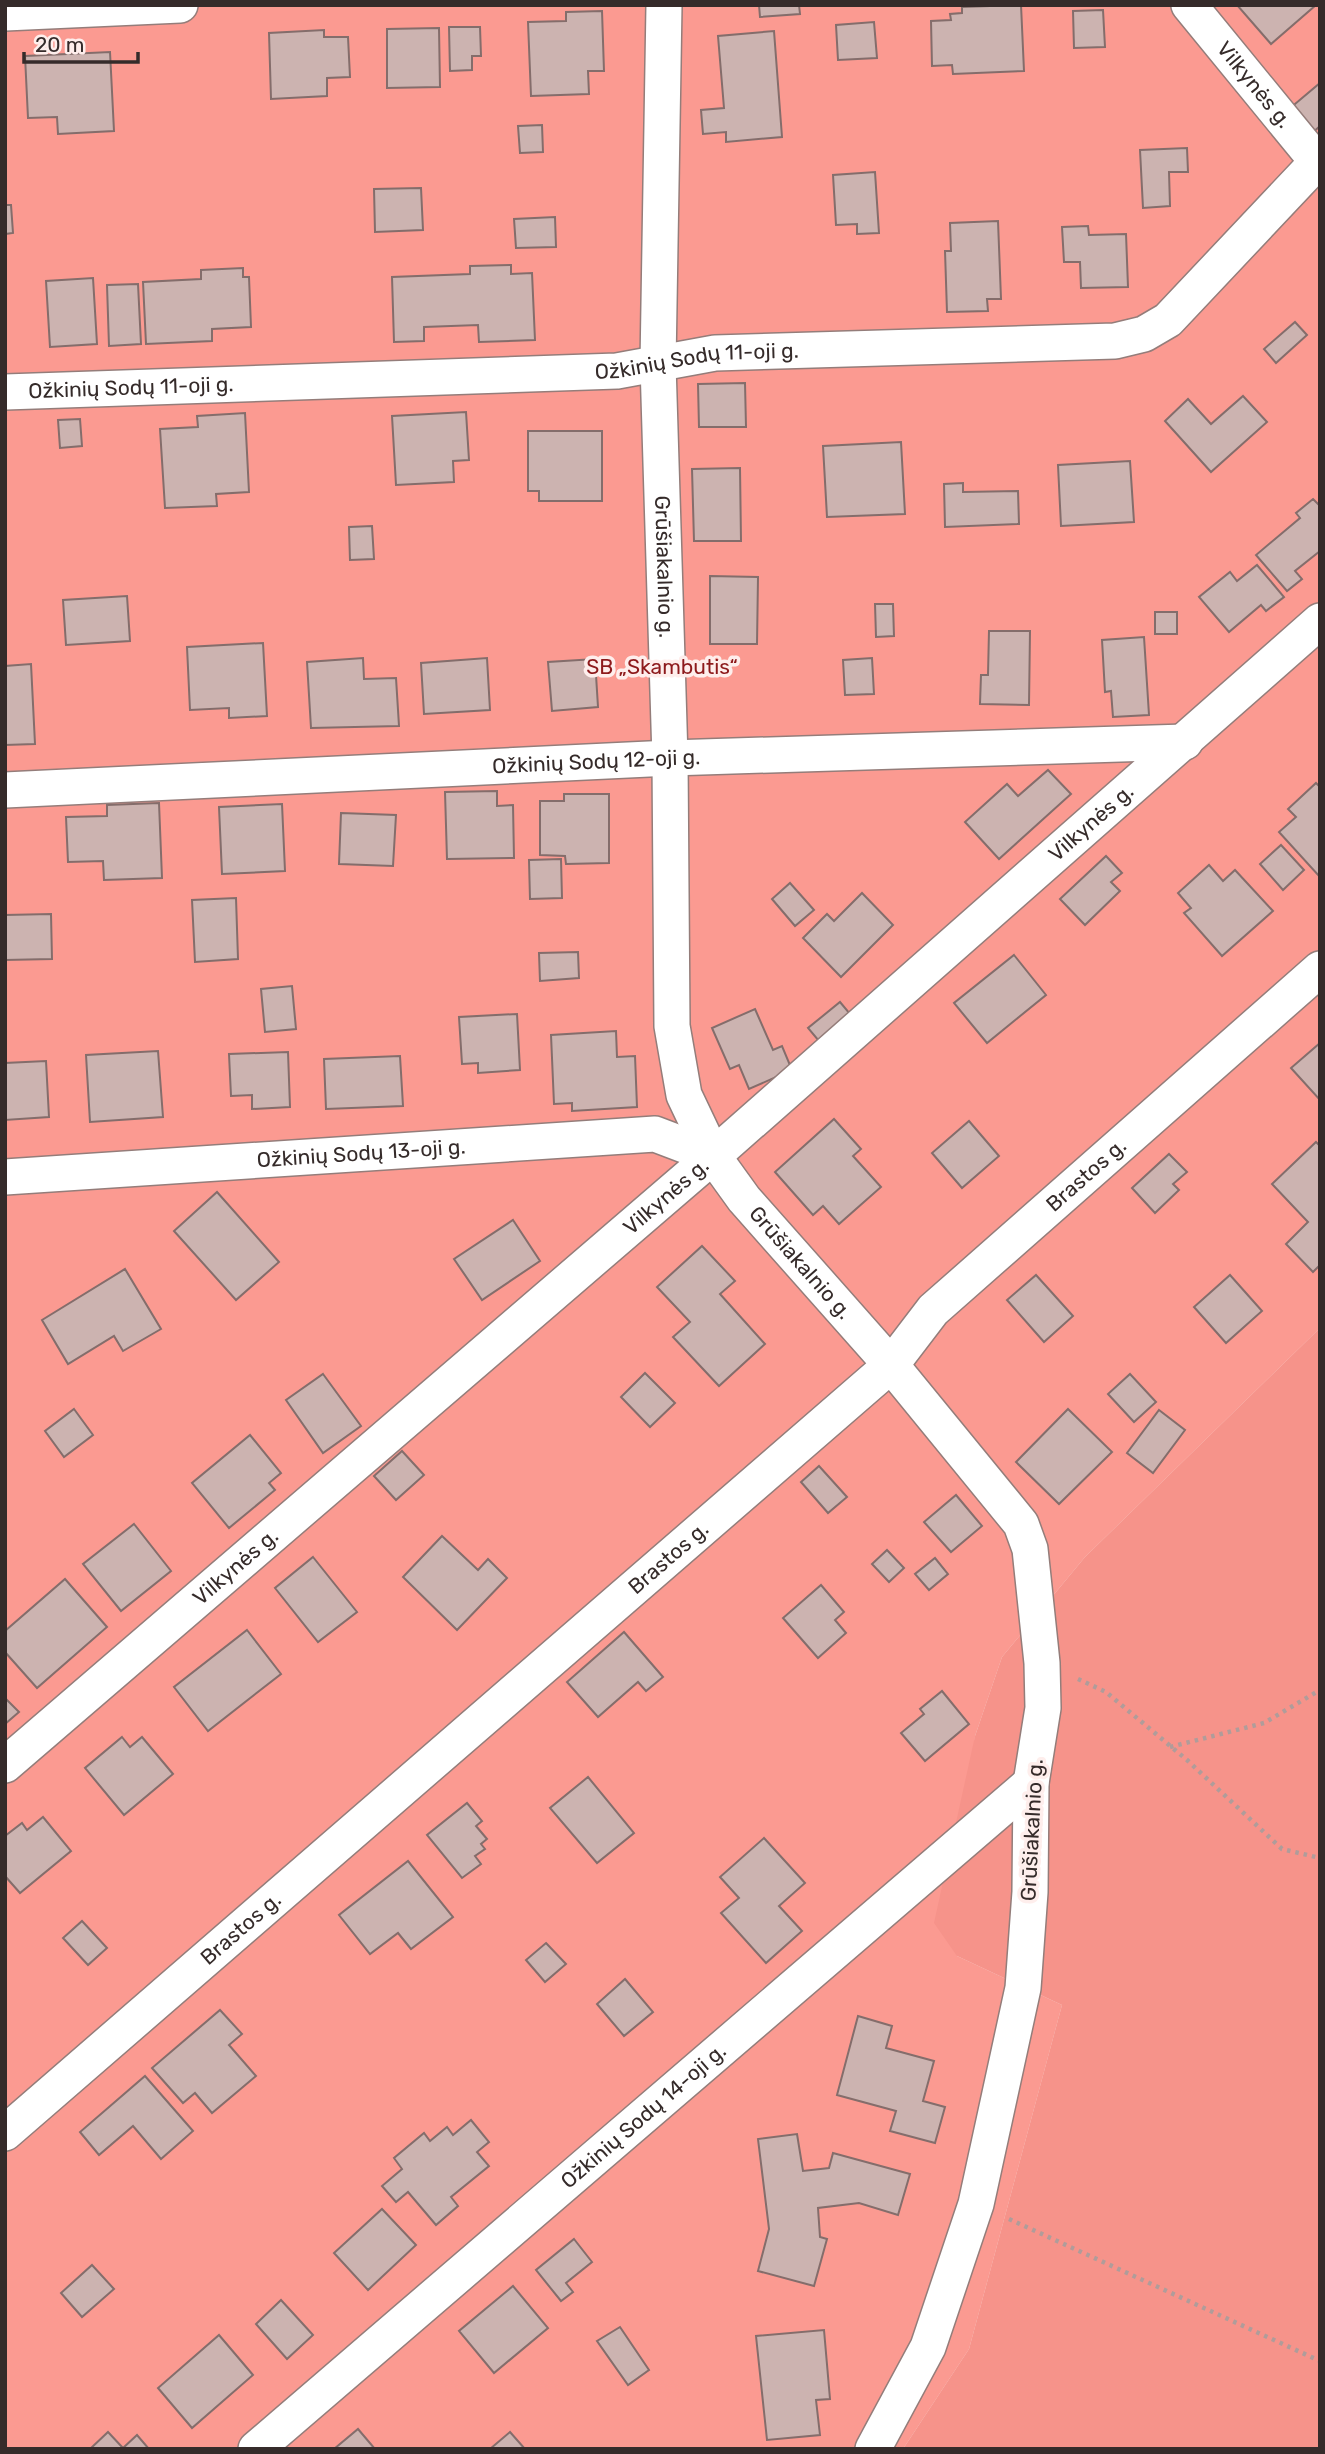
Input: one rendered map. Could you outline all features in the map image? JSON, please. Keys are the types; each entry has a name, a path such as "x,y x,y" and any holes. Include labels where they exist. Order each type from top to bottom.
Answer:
{"street":[{"path":"5,13 180,5"},
{"name":"Grūšiakalnio g.","path":"664,5 658,364 670,758 672,1026 684,1095 713,1156 744,1199 891,1365 1021,1524 1031,1549 1042,1663 1042,1708 1031,1783 1030,1892 1023,1988 976,2204 928,2347 873,2449"},
{"name":"Vilkynės g.","path":"1189,5 1319,164"},
{"name":"Ožkinių Sodų 11-oji g.","path":"5,392 617,371 715,353 1115,341 1144,334 1168,320 1319,164"},
{"name":"Vilkynės g.","path":"5,1765 713,1156 1320,621"},
{"name":"Ožkinių Sodų 12-oji g.","path":"5,790 670,758 1185,742"},
{"name":"Brastos g.","path":"5,2133 891,1365 933,1310 1320,969"},
{"name":"Ožkinių Sodų 13-oji g.","path":"5,1177 655,1134 713,1156"},
{"name":"Ožkinių Sodų 14-oji g.","path":"256,2449 1031,1783"}],"path":[{"path":"1042,1663 1106,1692 1282,1849 1320,1858"},
{"path":"1170,1747 1264,1723 1320,1690"},
{"path":"976,2204 1320,2361"}],"green space":[{"name":"SB „Skambutis“","path":"5,5 1320,5 1320,1328 1085,1557 1002,1657 975,1736 957,1956 1062,2005 969,2349 903,2449 5,2449"}],"shaded area":[{"path":"1320,1328 1320,2449 903,2449 969,2349 1062,2005 957,1956 934,1923 975,1736 1002,1657 1085,1557"}],"building":[{"path":"759,5 799,5 800,14 760,17"},
{"path":"1021,5 1024,71 953,74 952,65 932,66 931,21 951,20 950,14 962,13 962,7"},
{"path":"1237,5 1316,5 1271,44"},
{"path":"1103,10 1105,47 1074,48 1073,11"},
{"path":"602,11 604,71 588,71 589,94 531,96 528,22 566,21 566,12"},
{"path":"874,22 877,58 838,60 836,25"},
{"path":"449,27 480,27 481,56 472,56 472,70 450,71"},
{"path":"439,28 440,87 387,88 387,29"},
{"path":"324,30 324,37 348,37 350,77 327,78 327,96 271,99 269,33"},
{"path":"774,31 782,137 726,142 726,132 703,134 701,110 724,108 718,36"},
{"path":"110,52 114,131 58,134 57,117 28,118 25,56"},
{"path":"1320,83 1320,126 1311,134 1289,109"},
{"path":"542,125 543,152 520,153 518,126"},
{"path":"1187,148 1188,172 1169,172 1170,206 1143,208 1140,150"},
{"path":"875,172 879,233 857,234 857,224 836,225 833,175"},
{"path":"421,188 423,230 375,232 374,189"},
{"path":"5,205 11,205 13,233 5,234"},
{"path":"555,217 556,247 516,248 514,219"},
{"path":"998,221 1001,299 987,299 988,311 947,312 945,251 951,251 950,223"},
{"path":"1088,226 1089,235 1126,234 1128,287 1081,288 1080,262 1064,262 1062,227"},
{"path":"511,265 511,274 532,273 535,340 479,342 478,325 424,327 424,341 394,342 392,277 470,274 470,266"},
{"path":"243,268 243,277 249,277 251,327 212,329 212,341 146,344 143,282 201,279 201,270"},
{"path":"93,278 97,344 50,347 46,281"},
{"path":"138,284 141,344 109,346 107,285"},
{"path":"1295,322 1307,335 1276,363 1264,349"},
{"path":"745,383 746,427 699,427 698,384"},
{"path":"1243,396 1267,422 1211,472 1165,421 1188,399 1211,424"},
{"path":"466,412 469,460 453,461 454,482 396,485 392,416"},
{"path":"245,413 249,492 216,494 217,506 165,508 160,429 198,427 197,416"},
{"path":"80,419 82,446 60,448 58,420"},
{"path":"528,431 602,431 602,501 539,501 539,491 528,491"},
{"path":"901,442 905,514 827,517 823,446"},
{"path":"1130,461 1134,522 1061,526 1058,465"},
{"path":"740,468 741,541 694,541 692,469"},
{"path":"963,483 963,492 1018,491 1019,524 945,527 944,484"},
{"path":"1313,499 1320,506 1320,551 1295,571 1302,579 1287,591 1256,555 1300,518 1296,513"},
{"path":"372,526 374,559 350,560 349,527"},
{"path":"1257,565 1284,597 1266,611 1261,605 1229,632 1199,597 1230,572 1237,581"},
{"path":"710,576 758,577 757,644 710,644"},
{"path":"127,596 130,641 66,645 63,600"},
{"path":"875,604 893,604 894,636 876,637"},
{"path":"1155,612 1177,612 1177,634 1155,634"},
{"path":"989,631 1030,631 1029,705 980,704 981,675 988,675"},
{"path":"1144,637 1149,715 1113,717 1111,691 1105,692 1102,640"},
{"path":"263,643 267,716 229,718 229,708 190,710 187,647"},
{"path":"363,658 364,679 396,678 399,726 311,728 307,662"},
{"path":"487,658 490,710 424,714 421,663"},
{"path":"872,658 874,694 845,695 843,660"},
{"path":"595,659 598,707 552,711 548,662"},
{"path":"31,664 35,744 5,745 5,666"},
{"path":"1048,770 1071,794 999,859 965,822 1007,784 1018,796"},
{"path":"1316,783 1320,787 1319,876 1279,832 1296,817 1288,809"},
{"path":"497,791 497,806 513,805 514,858 447,859 445,792"},
{"path":"564,794 609,794 609,863 566,864 565,856 540,855 540,801 564,801"},
{"path":"159,803 162,878 104,880 103,861 68,862 66,817 107,816 107,805"},
{"path":"282,804 285,871 222,874 219,807"},
{"path":"341,813 396,815 393,866 339,864"},
{"path":"1281,845 1304,870 1283,890 1260,864"},
{"path":"1106,856 1122,873 1111,882 1120,891 1085,925 1060,899"},
{"path":"561,859 562,898 530,899 529,860"},
{"path":"1209,865 1223,881 1235,870 1273,911 1222,956 1184,913 1191,908 1178,893"},
{"path":"790,883 814,910 795,926 772,899"},
{"path":"862,893 893,925 841,977 803,938 827,914 834,921"},
{"path":"236,898 238,959 195,962 192,900"},
{"path":"51,914 52,959 5,960 5,915"},
{"path":"578,952 579,978 540,981 539,953"},
{"path":"1014,955 1046,995 987,1043 954,1003"},
{"path":"292,986 296,1029 265,1032 261,989"},
{"path":"840,1002 855,1020 824,1047 808,1028"},
{"path":"755,1009 773,1050 782,1046 792,1070 749,1089 739,1065 730,1069 712,1028"},
{"path":"517,1014 520,1070 478,1073 478,1063 462,1064 459,1017"},
{"path":"616,1031 617,1057 635,1056 637,1107 572,1111 572,1103 554,1104 551,1035"},
{"path":"1320,1043 1320,1100 1291,1068"},
{"path":"158,1051 163,1117 90,1122 86,1055"},
{"path":"288,1052 290,1107 252,1109 252,1095 231,1096 229,1054"},
{"path":"400,1056 403,1106 326,1109 324,1059"},
{"path":"46,1061 49,1117 5,1120 5,1063"},
{"path":"834,1119 861,1149 853,1156 881,1187 839,1224 823,1206 813,1215 775,1172"},
{"path":"969,1121 999,1156 962,1188 932,1153"},
{"path":"1316,1142 1320,1146 1320,1265 1313,1272 1286,1244 1308,1222 1272,1184"},
{"path":"1169,1154 1187,1172 1173,1184 1179,1190 1155,1213 1132,1188"},
{"path":"217,1192 279,1262 236,1300 174,1231"},
{"path":"513,1220 540,1261 482,1300 454,1259"},
{"path":"702,1246 735,1281 720,1294 765,1344 719,1386 673,1337 690,1322 657,1287"},
{"path":"125,1269 161,1329 123,1351 114,1336 68,1364 42,1320"},
{"path":"1036,1275 1073,1316 1044,1342 1007,1300"},
{"path":"1230,1275 1262,1311 1226,1343 1194,1307"},
{"path":"645,1373 675,1403 650,1427 621,1397"},
{"path":"323,1374 361,1426 323,1453 286,1400"},
{"path":"1130,1374 1156,1402 1134,1422 1108,1394"},
{"path":"74,1409 93,1435 64,1457 45,1431"},
{"path":"1068,1409 1112,1452 1059,1504 1016,1462"},
{"path":"1159,1410 1185,1430 1153,1473 1127,1453"},
{"path":"250,1435 281,1473 269,1483 275,1490 229,1528 192,1483"},
{"path":"402,1451 424,1475 396,1500 374,1476"},
{"path":"819,1466 847,1497 828,1513 801,1482"},
{"path":"956,1495 982,1526 951,1552 924,1522"},
{"path":"134,1524 171,1571 121,1611 83,1564"},
{"path":"442,1536 478,1570 488,1559 507,1578 457,1630 403,1577"},
{"path":"887,1550 904,1568 889,1582 872,1564"},
{"path":"313,1557 357,1612 318,1642 275,1588"},
{"path":"935,1558 948,1574 929,1590 915,1574"},
{"path":"65,1579 107,1627 37,1688 5,1652 5,1631"},
{"path":"821,1585 844,1612 835,1620 846,1633 818,1658 783,1618"},
{"path":"247,1630 281,1674 208,1731 174,1687"},
{"path":"624,1632 663,1677 646,1691 638,1682 598,1717 567,1682"},
{"path":"942,1691 969,1724 925,1761 901,1733 924,1714 920,1709"},
{"path":"5,1698 19,1712 5,1724"},
{"path":"122,1737 130,1747 142,1737 173,1774 124,1815 85,1768"},
{"path":"588,1777 634,1833 597,1863 550,1808"},
{"path":"467,1803 482,1821 476,1826 487,1839 481,1844 485,1849 475,1856 481,1864 462,1878 427,1835"},
{"path":"43,1817 71,1851 20,1893 5,1876 5,1836 22,1823 27,1830"},
{"path":"764,1838 805,1883 779,1906 802,1931 766,1963 721,1913 739,1898 720,1877"},
{"path":"408,1861 453,1917 411,1949 398,1933 370,1954 339,1915"},
{"path":"82,1921 107,1948 88,1965 63,1938"},
{"path":"546,1943 566,1964 545,1982 526,1960"},
{"path":"625,1979 653,2012 624,2036 597,2004"},
{"path":"220,2010 242,2034 229,2045 256,2076 212,2113 195,2093 183,2103 152,2068"},
{"path":"858,2016 892,2026 886,2048 934,2061 923,2101 945,2107 935,2143 890,2131 896,2111 837,2095"},
{"path":"145,2076 193,2131 161,2159 133,2126 99,2155 80,2132"},
{"path":"471,2120 489,2142 477,2152 489,2166 451,2197 458,2206 436,2225 408,2192 396,2202 382,2186 402,2169 394,2158 424,2133 430,2141 447,2127 453,2135"},
{"path":"797,2134 803,2171 829,2168 833,2153 910,2174 898,2215 859,2203 818,2208 820,2237 827,2239 814,2286 758,2271 769,2229 758,2139"},
{"path":"382,2209 416,2245 368,2290 334,2253"},
{"path":"574,2239 592,2262 566,2283 573,2292 561,2301 536,2270"},
{"path":"92,2265 114,2289 82,2317 61,2293"},
{"path":"513,2286 548,2328 494,2373 459,2331"},
{"path":"281,2300 313,2335 287,2359 256,2324"},
{"path":"620,2327 649,2370 628,2385 597,2341"},
{"path":"824,2330 830,2399 816,2400 820,2435 767,2440 756,2336"},
{"path":"219,2335 253,2375 192,2428 158,2388"},
{"path":"358,2429 375,2449 334,2449"},
{"path":"108,2432 123,2448 137,2435 149,2449 90,2449"},
{"path":"510,2432 525,2449 490,2449"}]}
